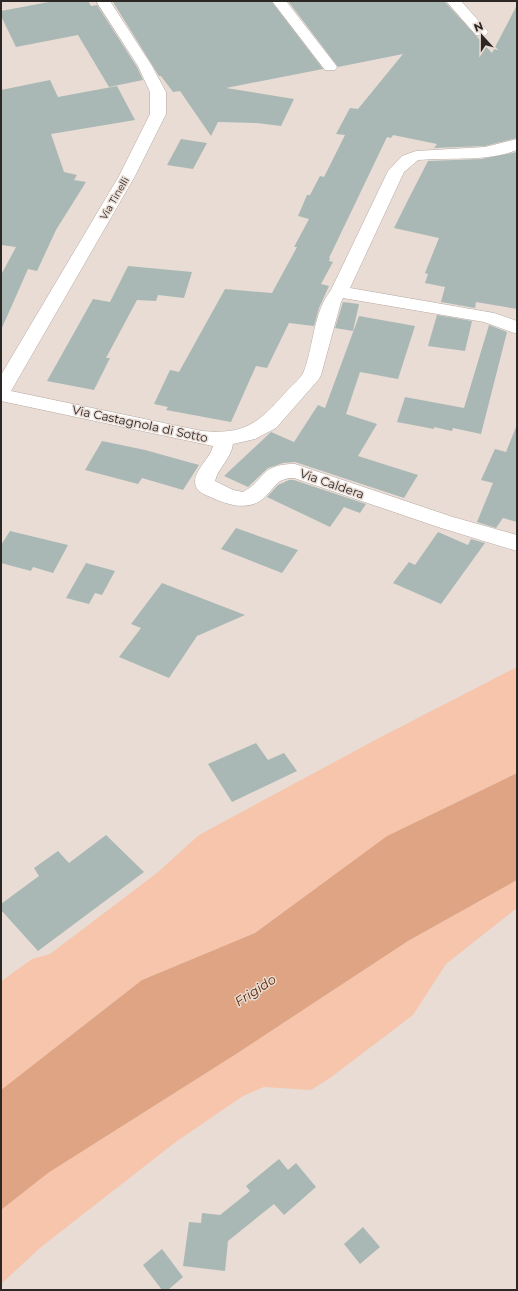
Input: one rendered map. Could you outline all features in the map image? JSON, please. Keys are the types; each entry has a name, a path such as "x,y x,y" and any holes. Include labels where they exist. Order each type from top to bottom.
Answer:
{"street":[{"name":"Via Tinelli","path":"1,391 127,176 158,114 158,92 145,66 102,1"},
{"path":"279,1 330,67"},
{"path":"453,1 481,32"},
{"name":"Via Castagnola di Sotto","path":"1,395 202,438 223,440 248,434 269,423 312,375 332,301 339,292 396,171 403,163 412,157 432,154 513,149"},
{"path":"339,292 488,317 517,328"},
{"name":"Via Caldera","path":"223,440 224,448 206,477 204,483 206,487 236,498 244,499 252,496 275,473 285,470 295,471 448,524 517,543"}],"shaded area":[{"path":"517,667 517,773 387,836 255,933 142,980 1,1090 1,981 32,959 50,954 157,873 199,835 377,739"},
{"path":"517,880 517,908 446,964 413,1015 330,1078 311,1090 264,1087 243,1096 177,1141 41,1247 1,1284 1,1210 48,1173 233,1056 408,941"}],"water":[{"name":"Frigido","path":"517,773 517,880 408,941 233,1056 48,1173 1,1210 1,1090 142,980 255,933 387,836"}],"building":[{"path":"54,1 88,1 91,6 97,5 137,67 143,80 109,87 78,35 16,47 1,16 1,11"},
{"path":"271,1 323,69 226,88 294,99 281,126 257,123 218,122 211,136 180,91 173,92 161,76 159,76 113,2"},
{"path":"288,1 444,1 492,53 517,5 517,138 485,146 434,148 437,144 393,135 391,138 387,137 329,258 329,261 333,262 321,284 329,286 319,308 314,326 289,323 267,368 256,366 231,422 166,410 168,407 154,404 170,370 179,372 225,289 272,293 297,247 294,247 309,219 298,216 307,195 310,195 320,176 324,177 345,135 336,134 350,108 358,109 403,54 338,67"},
{"path":"50,80 58,97 117,86 135,120 51,134 64,172 77,175 74,180 86,182 56,230 37,271 28,269 1,330 1,275 16,247 1,245 1,90"},
{"path":"181,139 207,143 193,169 167,165"},
{"path":"517,152 517,309 476,302 475,308 441,302 445,287 425,283 428,274 425,273 439,238 394,228 409,198 428,161 481,159"},
{"path":"128,266 192,272 184,298 158,295 156,301 137,300 106,358 110,358 94,390 47,381 93,299 110,302"},
{"path":"343,302 359,304 353,331 335,328"},
{"path":"437,315 472,321 465,351 428,346"},
{"path":"359,316 415,326 398,379 360,372 346,414 377,424 358,456 418,475 404,498 295,462 283,463 268,468 248,487 224,476 271,432 294,442 318,405 325,408"},
{"path":"489,325 507,332 481,434 453,428 452,431 397,422 405,397 464,408"},
{"path":"516,427 517,522 503,518 496,528 477,522 493,483 481,480 495,449 506,452"},
{"path":"102,441 145,450 199,465 183,490 142,478 138,484 85,470"},
{"path":"289,480 294,480 366,504 360,513 344,507 330,527 267,497 278,485"},
{"path":"236,528 298,550 282,573 221,549"},
{"path":"10,531 68,545 53,573 33,567 31,571 1,563 1,545"},
{"path":"438,532 468,545 471,539 485,543 441,604 393,583 409,562 415,565"},
{"path":"86,563 115,571 102,595 95,593 89,604 66,598"},
{"path":"162,583 245,615 197,636 169,678 119,657 141,628 131,624"},
{"path":"256,743 268,760 284,753 297,771 232,802 208,764"},
{"path":"106,835 144,872 38,951 1,910 1,904 39,876 34,868 58,851 69,863"},
{"path":"279,1159 288,1170 296,1163 316,1187 284,1215 274,1204 228,1241 225,1271 183,1266 189,1222 201,1223 202,1213 220,1215 250,1191 246,1186"},
{"path":"363,1227 380,1247 360,1264 344,1244"},
{"path":"162,1249 183,1277 168,1290 162,1290 143,1265"}]}
